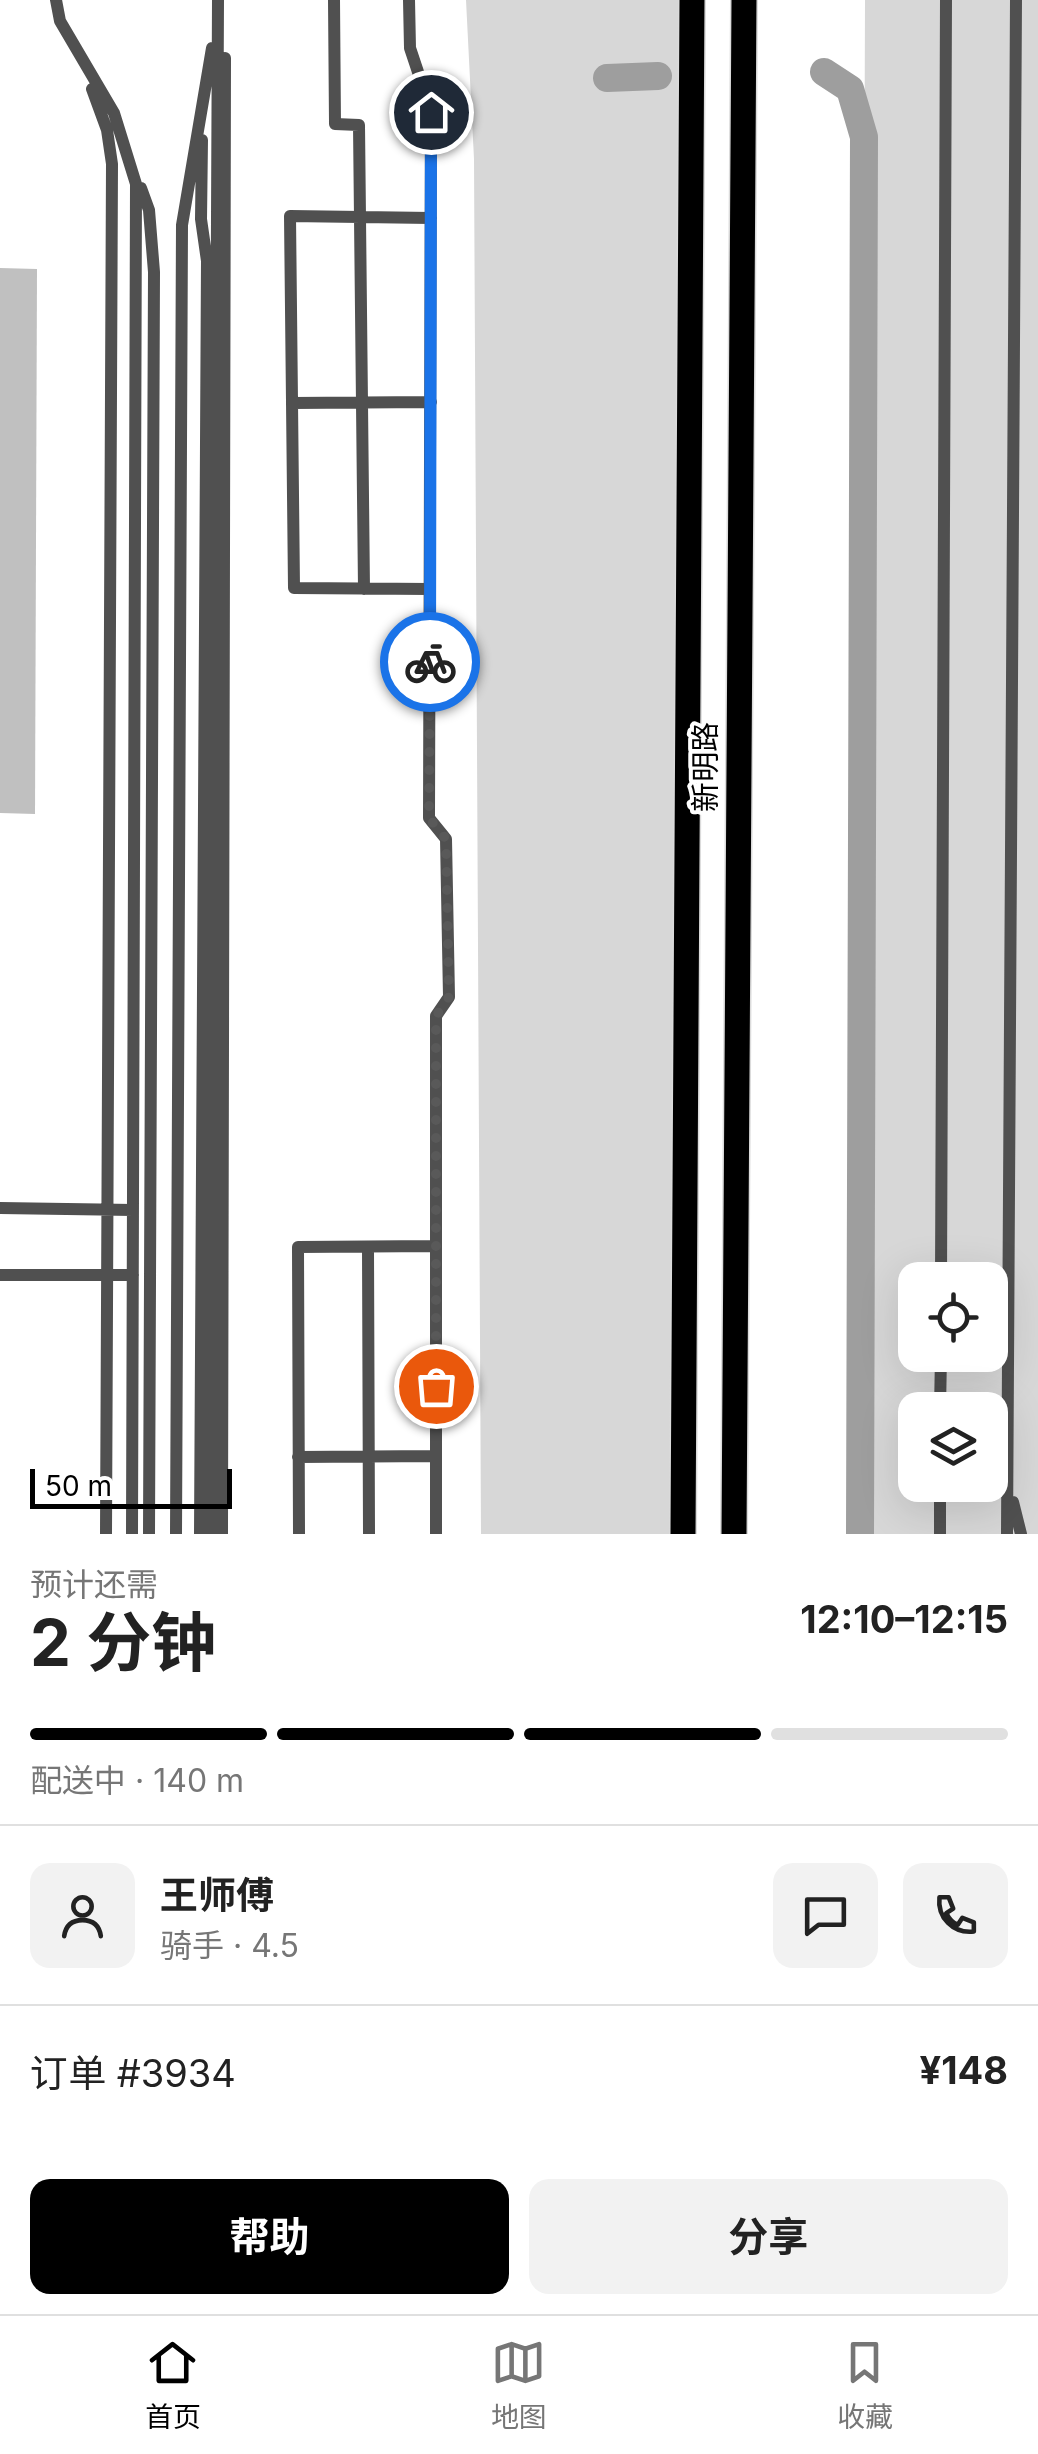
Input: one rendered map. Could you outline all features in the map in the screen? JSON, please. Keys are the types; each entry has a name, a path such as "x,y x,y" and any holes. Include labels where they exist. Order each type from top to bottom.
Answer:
{"main road":[{"name":"新明路","path":"683,1534 692,0"},
{"name":"新明路","path":"734,1534 744,0"}],"lane":[{"path":"56,0 60,21 114,113 149,210 154,272 148,1534"},
{"path":"334,0 335,124 359,125 364,589"},
{"path":"409,0 410,48 431,112 429,818 446,839 449,997 436,1016 436,1534"},
{"path":"941,1262 946,0"},
{"path":"1016,0 1008,1481 1021,1534"},
{"path":"176,1534 182,225 218,5"},
{"path":"211,1534 218,5"},
{"path":"218,5 228,81 222,1534"},
{"path":"82,61 108,130 112,164 106,1534"},
{"path":"200,1534 206,300 201,218 202,102"},
{"path":"126,148 136,184 138,224 132,1534"},
{"path":"430,589 294,588 290,216 431,218"},
{"path":"292,404 431,402"},
{"path":"0,1208 132,1210"},
{"path":"299,1534 298,1247 436,1246"},
{"path":"368,1247 369,1534"},
{"path":"0,1275 133,1275"},
{"path":"298,1457 436,1456"},
{"path":"940,1502 940,1534"},
{"path":"1008,1502 1008,1534"}],"shaded area":[{"path":"466,0 691,0 678,1534 481,1534 474,159"},
{"path":"865,0 1038,0 1038,1534 860,1534"}],"building":[{"path":"0,268 37,269 35,814 0,813"}],"waterway":[{"path":"824,72 850,89 864,137 860,1534"},
{"path":"607,78 658,76"}],"way so far":[{"path":"430,662 429,818 446,839 449,997 436,1016 436,1386"}],"route":[{"path":"430,662 431,112"}]}
